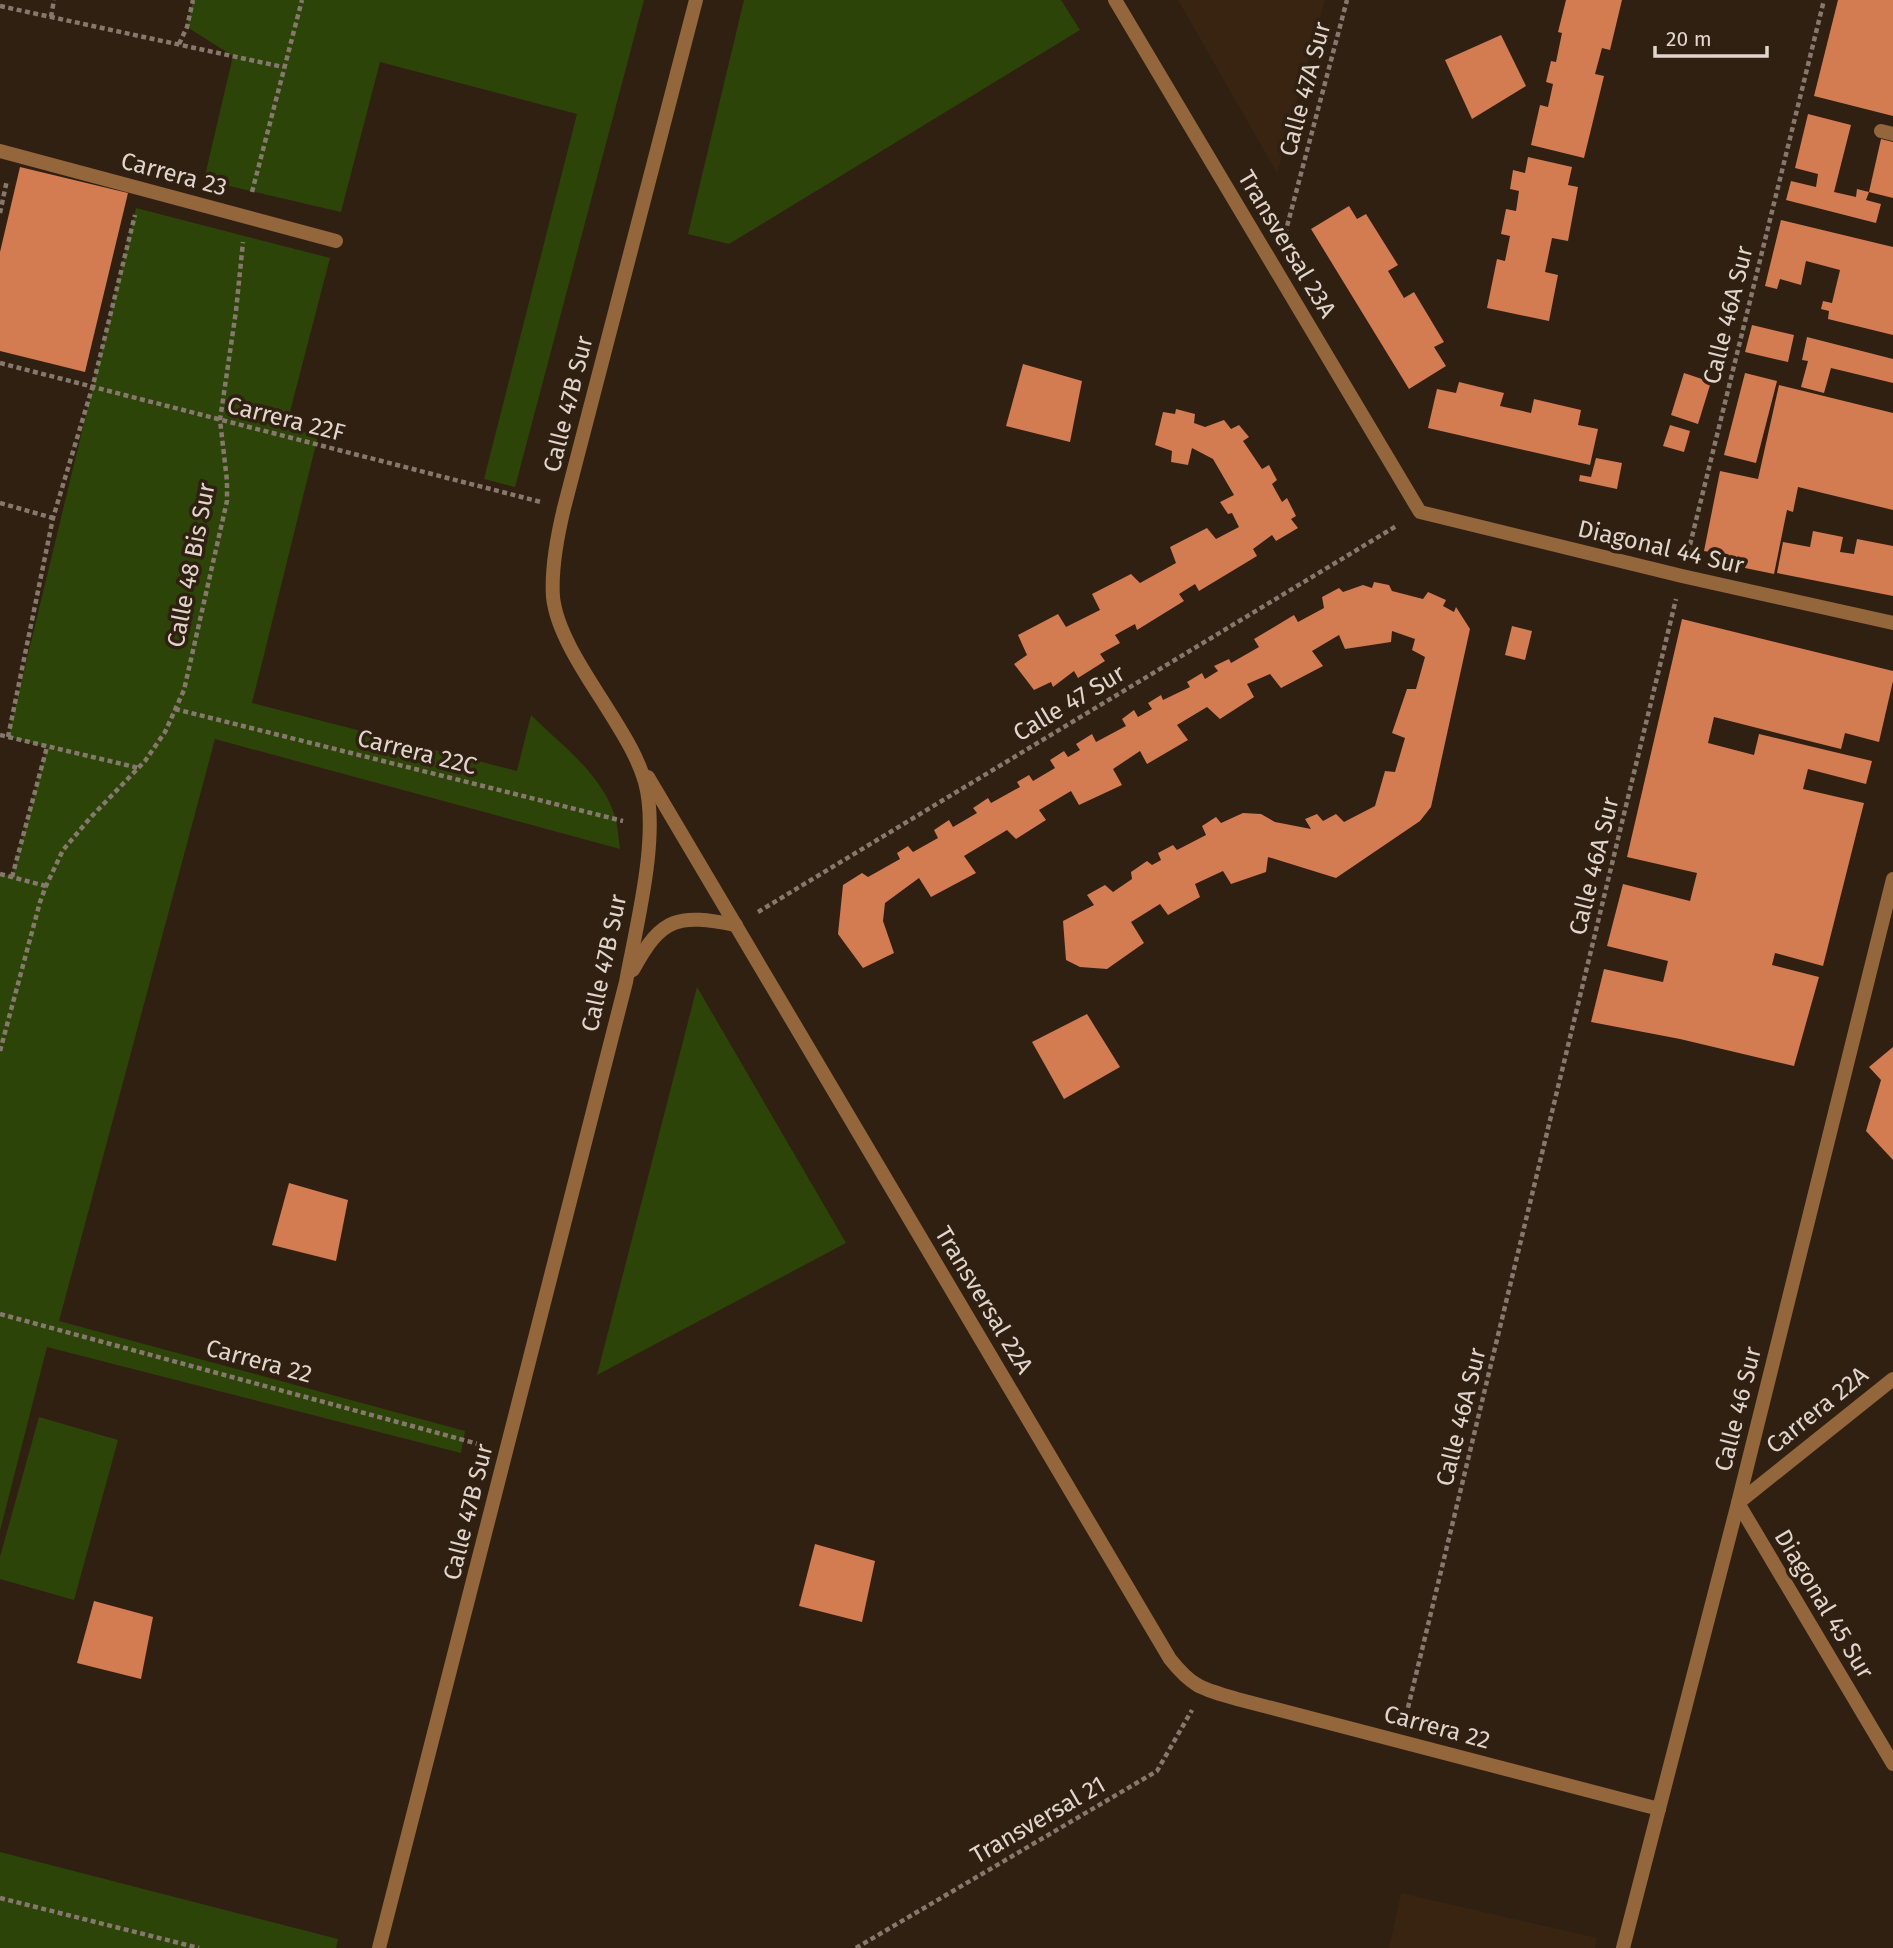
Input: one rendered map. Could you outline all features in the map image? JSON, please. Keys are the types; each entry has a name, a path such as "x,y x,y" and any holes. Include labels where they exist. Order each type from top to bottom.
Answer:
{"street":[{"name":"Calle 47B Sur","path":"379,1948 626,982 641,899 650,828 649,801 636,756 562,630 554,600 553,570 564,508 696,0"},
{"name":"Transversal 23A","path":"1115,0 1420,512"},
{"name":"Carrera 23","path":"7,153 336,241"},
{"name":"Diagonal 44 Sur","path":"1420,512 1893,624"},
{"name":"Transversal 22A","path":"636,756 1170,1659 1184,1677 1203,1689"},
{"name":"Calle 46 Sur","path":"1623,1948 1738,1503 1893,879"},
{"path":"626,982 644,949 663,927 678,921 701,918 736,925"},
{"name":"Carrera 22A","path":"1738,1503 1893,1379"},
{"name":"Diagonal 45 Sur","path":"1738,1503 1893,1764"},
{"name":"Carrera 22","path":"1203,1689 1659,1809"}],"path":[{"path":"2,0 0,6 284,67"},
{"path":"51,17 54,0"},
{"path":"179,44 187,27 193,0"},
{"name":"Calle 48 Bis Sur","path":"0,1051 46,886 63,850 139,768 165,732 184,690 226,500 227,481 220,420 236,312 246,216 302,0"},
{"name":"Calle 47A Sur","path":"1275,269 1348,0"},
{"name":"Calle 46A Sur","path":"1400,1741 1824,0"},
{"path":"0,213 7,153"},
{"path":"8,737 53,518 93,385 141,189"},
{"name":"Carrera 22F","path":"0,363 564,508"},
{"path":"0,503 53,518"},
{"name":"Calle 47 Sur","path":"736,925 1420,512"},
{"name":"Carrera 22C","path":"175,709 650,828"},
{"path":"0,736 139,768"},
{"path":"12,877 47,747"},
{"path":"0,874 46,886"},
{"name":"Carrera 22","path":"0,1314 507,1451"},
{"name":"Transversal 21","path":"856,1948 1157,1771 1203,1689"},
{"path":"0,1898 199,1948"}],"shaded area":[{"path":"1178,0 1325,0 1277,173"},
{"path":"1401,1893 1597,1938 1595,1948 1389,1948"}],"green space":[{"path":"193,0 644,0 515,487 484,479 577,114 380,62 341,212 204,180 233,56 187,27"},
{"path":"744,0 1061,0 1080,30 729,244 688,234"},
{"path":"136,208 330,258 286,427 318,436 252,703 517,771 531,715 598,783 615,815 620,849 215,739 59,1321 465,1431 461,1453 47,1347 0,1531 0,874 12,876 47,747 8,737"},
{"path":"697,987 846,1243 597,1375"},
{"path":"39,1417 118,1440 74,1600 0,1579 0,1557"},
{"path":"0,1852 338,1939 336,1948 0,1948"}],"building":[{"path":"1566,0 1622,0 1610,50 1602,48 1595,74 1604,76 1584,158 1531,145 1540,105 1548,107 1553,84 1546,82 1551,61 1556,62 1562,33 1558,32"},
{"path":"1838,0 1893,0 1893,116 1814,96"},
{"path":"1501,35 1526,86 1472,119 1445,60"},
{"path":"1808,114 1851,125 1834,192 1856,197 1857,189 1869,192 1866,200 1881,204 1876,223 1786,200 1791,181 1816,187 1818,174 1795,168"},
{"path":"1881,139 1893,142 1893,198 1869,192"},
{"path":"1528,157 1572,167 1568,185 1578,187 1568,241 1552,238 1545,272 1558,275 1549,321 1487,308 1497,259 1505,261 1510,236 1501,234 1506,209 1516,211 1519,191 1510,189 1513,170 1525,173"},
{"path":"20,167 128,193 85,372 0,351 0,252"},
{"path":"1349,206 1357,219 1366,214 1398,265 1388,271 1404,298 1414,292 1444,342 1434,347 1446,366 1409,389 1311,229"},
{"path":"1781,220 1893,247 1893,335 1828,319 1829,311 1821,309 1823,301 1832,303 1840,270 1806,261 1801,285 1780,279 1777,289 1765,286"},
{"path":"1752,325 1794,335 1788,362 1745,352"},
{"path":"1807,337 1893,359 1893,383 1831,368 1824,393 1801,387 1808,361 1802,360"},
{"path":"1023,364 1082,381 1070,442 1006,426"},
{"path":"1684,373 1711,382 1698,424 1671,415"},
{"path":"1745,373 1777,381 1756,463 1724,455"},
{"path":"1459,382 1504,393 1500,406 1531,413 1534,399 1581,410 1578,425 1598,429 1590,465 1428,428 1437,389 1456,393"},
{"path":"1779,385 1893,413 1893,510 1798,487 1793,512 1787,510 1774,574 1745,568 1747,559 1704,551 1720,471 1758,479"},
{"path":"1176,409 1195,414 1194,423 1205,427 1224,420 1231,429 1239,425 1249,437 1243,441 1262,469 1269,465 1277,480 1272,484 1282,502 1287,498 1296,516 1291,519 1298,528 1276,541 1272,535 1253,549 1257,556 1199,591 1195,584 1179,594 1184,601 1137,630 1135,624 1115,635 1120,643 1100,654 1105,661 1078,678 1074,671 1053,687 1051,682 1034,690 1014,664 1027,655 1018,635 1058,614 1066,627 1100,610 1092,594 1131,574 1140,583 1176,563 1170,547 1207,528 1216,539 1239,527 1232,513 1228,514 1220,502 1234,495 1213,459 1192,448 1188,465 1171,462 1172,451 1155,445 1163,412 1175,414"},
{"path":"1670,425 1690,431 1684,452 1663,446"},
{"path":"1596,458 1622,463 1617,489 1579,481 1580,475 1591,477"},
{"path":"1813,531 1843,537 1840,552 1854,554 1857,539 1893,546 1893,596 1777,573 1783,542 1810,547"},
{"path":"1374,582 1389,585 1392,591 1423,599 1428,592 1446,600 1443,606 1454,612 1456,607 1470,629 1431,807 1420,821 1336,878 1268,857 1266,872 1231,884 1223,871 1195,884 1200,897 1168,915 1160,904 1131,922 1144,943 1107,969 1080,967 1066,960 1063,921 1094,905 1087,895 1105,885 1113,892 1132,879 1131,872 1147,861 1152,865 1161,860 1158,853 1173,845 1177,850 1206,835 1202,826 1216,817 1221,823 1243,813 1261,814 1275,822 1311,829 1305,819 1317,814 1323,821 1336,814 1344,822 1375,806 1385,771 1395,772 1405,738 1392,733 1407,689 1416,689 1425,657 1412,650 1415,639 1392,631 1391,642 1345,649 1339,635 1312,651 1323,666 1281,688 1270,674 1247,684 1254,697 1220,719 1207,707 1177,725 1188,740 1147,764 1140,751 1113,769 1122,785 1079,805 1071,791 1039,810 1046,820 1016,839 1007,830 964,856 976,873 931,897 919,878 885,903 883,921 894,953 863,968 838,934 843,885 862,873 868,877 900,859 897,853 908,846 913,852 938,838 934,830 949,820 953,827 977,813 973,808 988,798 991,803 1020,787 1017,782 1029,775 1033,781 1055,768 1050,760 1064,751 1068,757 1080,750 1076,744 1092,734 1096,742 1126,726 1122,719 1134,710 1138,717 1152,709 1148,703 1161,695 1163,700 1190,687 1187,682 1202,673 1205,679 1218,671 1214,666 1229,659 1231,663 1259,647 1254,639 1294,615 1298,622 1324,608 1322,597 1339,588 1343,592 1363,585 1372,588"},
{"path":"1682,619 1893,671 1879,742 1845,733 1841,749 1714,717 1708,743 1754,755 1759,734 1872,761 1866,784 1808,769 1803,789 1864,803 1823,966 1775,953 1772,965 1819,977 1794,1066 1680,1039 1591,1022 1604,969 1663,982 1668,961 1607,946 1623,884 1690,901 1697,873 1627,857"},
{"path":"1512,626 1532,631 1525,660 1505,655"},
{"path":"1087,1014 1120,1067 1064,1099 1032,1042"},
{"path":"1893,1047 1893,1160 1866,1131 1881,1080 1869,1067"},
{"path":"289,1183 348,1200 336,1261 272,1245"},
{"path":"815,1544 875,1561 862,1622 799,1606"},
{"path":"94,1601 153,1617 141,1679 77,1663"}]}
